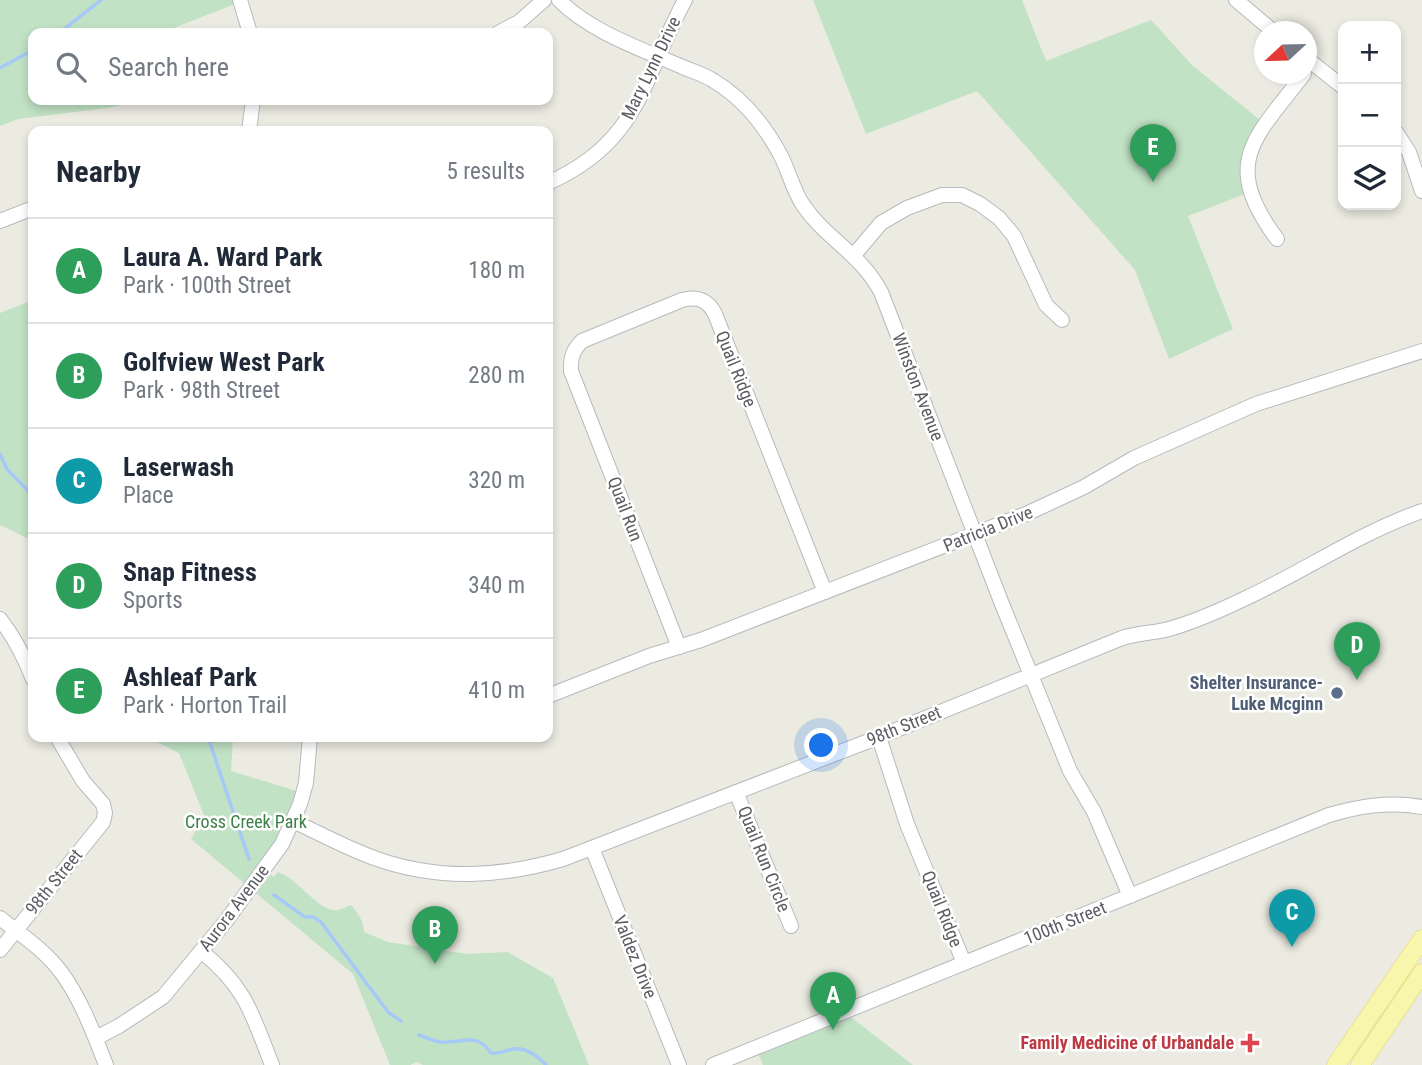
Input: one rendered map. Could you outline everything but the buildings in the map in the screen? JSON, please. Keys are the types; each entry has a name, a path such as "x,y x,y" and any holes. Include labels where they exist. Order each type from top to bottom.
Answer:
{"main road":[{"path":"1336,1065 1422,939"},
{"path":"1360,1065 1422,973"}],"street":[{"path":"240,0 248,28"},
{"path":"508,28 519,22 544,0"},
{"name":"Winston Avenue","path":"559,0 586,23 713,80 737,97 758,118 769,135 803,204 821,226 871,273 881,292 1070,771 1094,812 1130,896"},
{"name":"Mary Lynn Drive","path":"553,180 583,165 610,143 632,115 685,0"},
{"path":"1236,0 1260,21"},
{"path":"1317,72 1338,84"},
{"path":"1277,239 1259,215 1250,192 1246,173 1247,160 1256,136 1294,84"},
{"path":"249,126 252,105"},
{"path":"1401,140 1409,152 1422,186"},
{"path":"854,255 881,223 907,208 942,195 962,195 999,218 1014,236 1046,305 1062,320"},
{"path":"0,221 28,210"},
{"name":"Quail Ridge","path":"571,371 572,355 582,341 691,298 703,300 710,306 825,592"},
{"name":"Patricia Drive","path":"553,694 975,534 1084,487 1134,458 1256,404 1422,351"},
{"name":"Quail Run","path":"571,371 679,647"},
{"name":"98th Street","path":"293,821 376,859 433,873 490,874 532,868 592,848 879,737 1122,638 1168,629 1242,600 1371,530 1422,511"},
{"path":"0,619 18,643 28,666"},
{"name":"Quail Ridge","path":"879,737 907,824 964,963"},
{"name":"98th Street","path":"0,950 103,822 103,804 83,781 60,742"},
{"name":"Aurora Avenue","path":"96,1038 131,1020 163,997 226,921 276,852 293,821 306,783 310,742"},
{"name":"Quail Run Circle","path":"736,792 791,926"},
{"name":"100th Street","path":"713,1065 1329,815 1370,805 1422,807"},
{"name":"Valdez Drive","path":"592,848 679,1065"},
{"path":"0,918 61,971 96,1038 106,1065"},
{"path":"201,951 222,967 245,998 272,1065"}],"green space":[{"path":"0,0 245,0 174,28 28,28 28,105 122,105 18,119 0,126"},
{"path":"813,0 1022,0 1046,61 1151,20 1193,66 1265,124 1256,136 1250,192 1188,216 1233,329 1169,359 1135,270 977,91 866,134"},
{"path":"28,302 28,539 0,525 0,313"},
{"name":"Cross Creek Park","path":"157,742 233,742 231,771 303,793 264,869 274,877 278,872 285,875 327,908 338,910 351,905 360,918 364,932 388,942 468,954 507,952 553,978 589,1065 423,1065 417,1062 410,1065 390,1065 353,974 191,839 204,815 179,753"},
{"path":"844,1012 913,1065 763,1065 756,1048"}],"waterway":[{"path":"65,28 101,0"},
{"path":"0,68 28,53"},
{"path":"0,454 7,469 28,491"},
{"path":"210,742 249,859"},
{"path":"274,895 305,917 313,917 321,922 388,1012 401,1021"},
{"path":"419,1035 440,1042 474,1040 486,1046 491,1053 525,1050 546,1065"}],"place":[{"name":"Ashleaf Park","path":"1153,182"},
{"name":"Snap Fitness","path":"1357,680"},
{"name":"Shelter Insurance- Luke Mcginn","path":"1337,693"},
{"name":"Laserwash","path":"1292,947"},
{"name":"Golfview West Park","path":"435,964"},
{"name":"Laura A. Ward Park","path":"833,1030"},
{"name":"Family Medicine of Urbandale","path":"1250,1043"}]}
